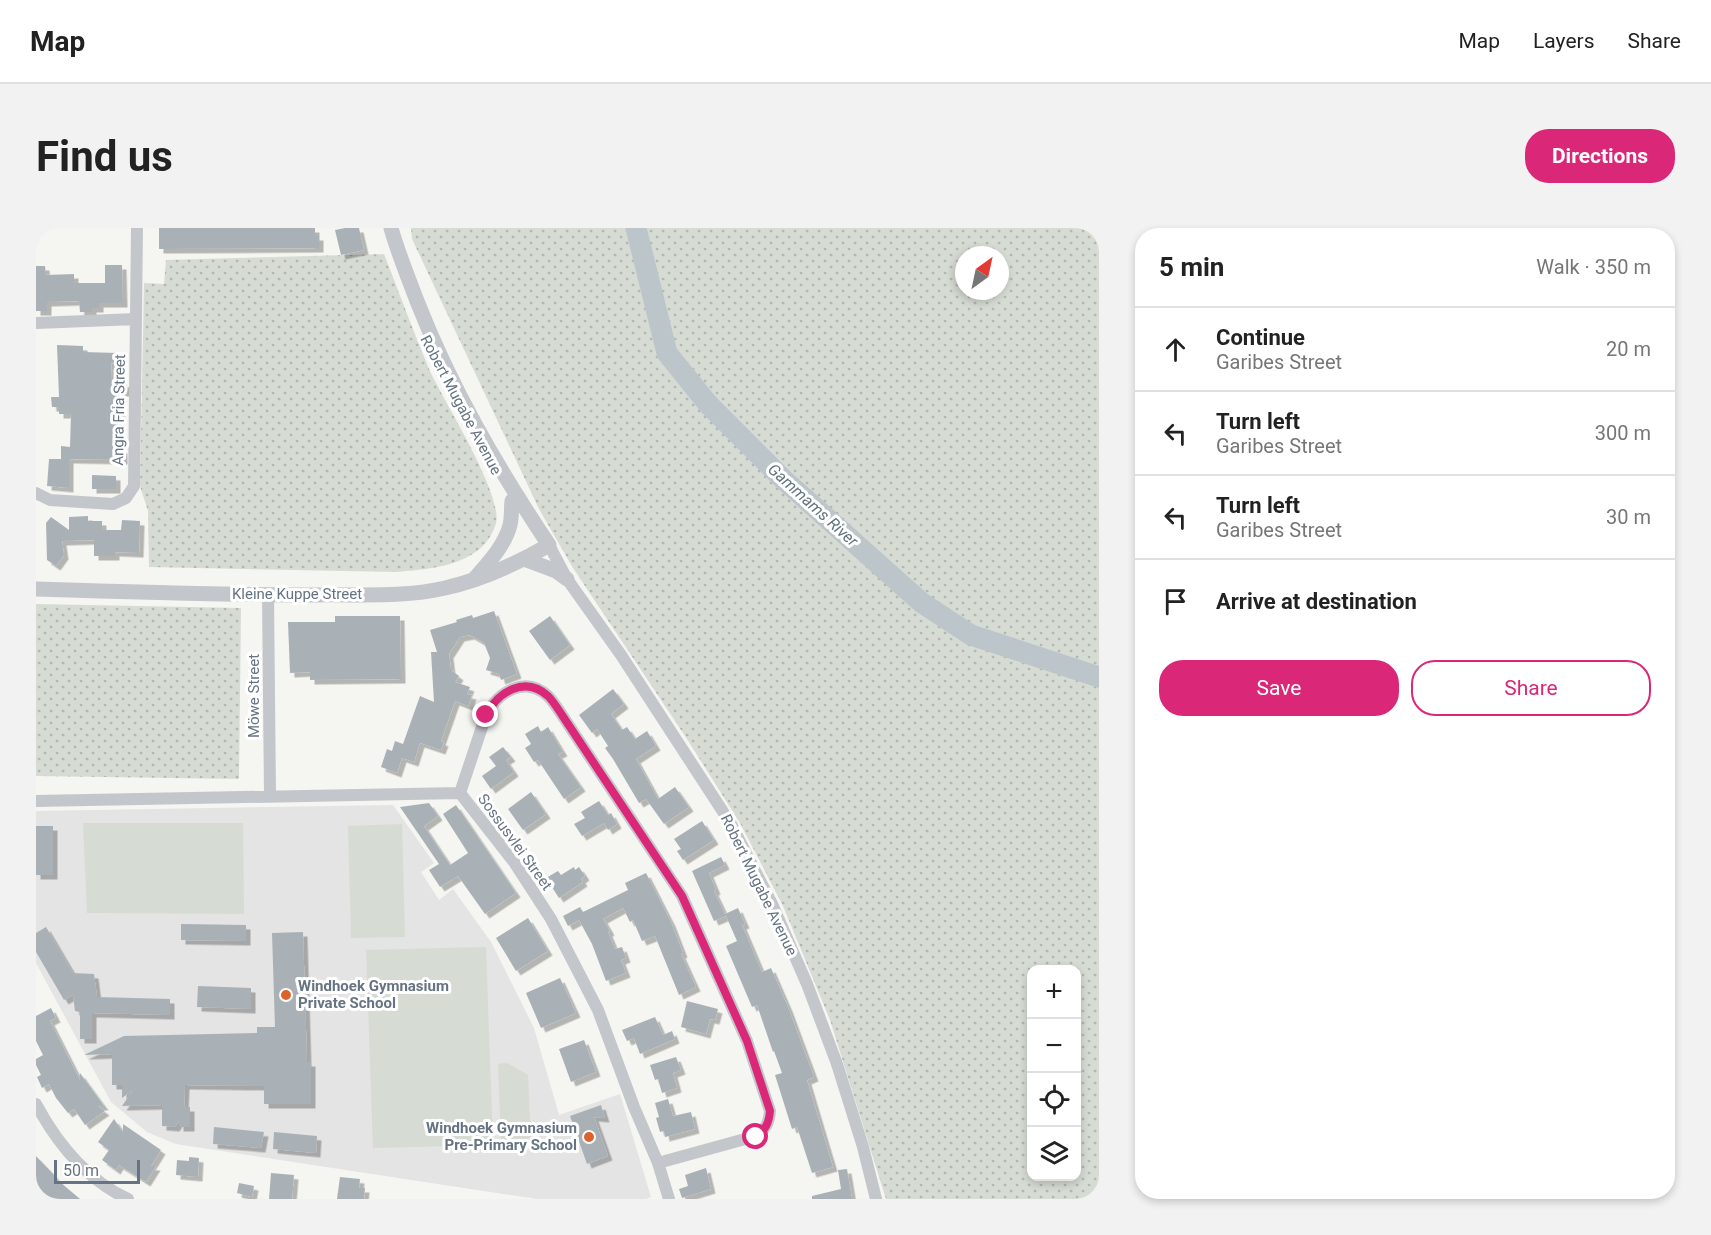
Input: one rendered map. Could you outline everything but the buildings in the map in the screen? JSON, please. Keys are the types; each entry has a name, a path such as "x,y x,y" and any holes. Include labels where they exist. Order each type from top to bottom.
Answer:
{"street":[{"name":"Angra Fria Street","path":"36,493 50,500 113,504 126,498 134,486 137,228"},
{"name":"Robert Mugabe Avenue","path":"384,228 395,264 431,352 479,446 512,501 621,655 731,824 772,904 807,984 837,1064 863,1147 876,1199"},
{"name":"Robert Mugabe Avenue","path":"391,228 396,247 429,331 451,380 545,547"},
{"path":"36,323 135,319"},
{"path":"474,579 496,554 505,539 510,525 512,501"},
{"name":"Kleine Kuppe Street","path":"36,590 268,595 402,594 446,588 474,579 524,559 545,547"},
{"path":"524,559 564,574"},
{"name":"Möwe Street","path":"268,595 270,796"},
{"path":"460,793 486,715 492,704 505,692 519,685 537,689 548,696 562,715 682,896 747,1041 770,1111 769,1121 764,1131 756,1137 658,1163"},
{"name":"Sossusvlei Street","path":"36,801 460,793 514,862 551,919 598,1010 634,1107 658,1163 669,1199"},
{"path":"36,1104 61,1145 114,1192 128,1199"}],"shaded area":[{"path":"411,228 1099,228 1099,1199 886,1199 830,1020 783,906 740,823 573,568 539,509 412,239"},
{"path":"384,254 429,369 482,470 490,491 496,509 496,523 490,537 468,557 440,567 410,571 149,567 148,511 140,486 144,283 164,284 166,260"},
{"path":"36,604 241,608 239,779 36,776"},
{"name":"Windhoek Gymnasium Private School","path":"393,805 434,863 421,872 439,900 453,889 491,942 534,1028 559,1115 620,1094 651,1197 646,1199 537,1199 176,1144 147,1132 111,1102 36,963 36,811"},
{"path":"83,823 243,823 244,914 87,913"},
{"path":"402,824 405,937 351,938 348,826"},
{"path":"486,947 493,1145 373,1148 366,950"},
{"path":"507,1063 528,1075 531,1140 501,1142 498,1064"}],"waterway":[{"name":"Gammams River","path":"636,228 667,353 708,404 783,479 922,603 971,635 1099,677"}],"place":[{"name":"Windhoek Gymnasium Private School","path":"286,995"},
{"name":"Windhoek Gymnasium Pre-Primary School","path":"589,1137"}],"route":[{"path":"486,715 492,704 505,692 519,685 537,689 548,696 682,896 747,1041 770,1111 769,1121 764,1131 756,1137"}]}
